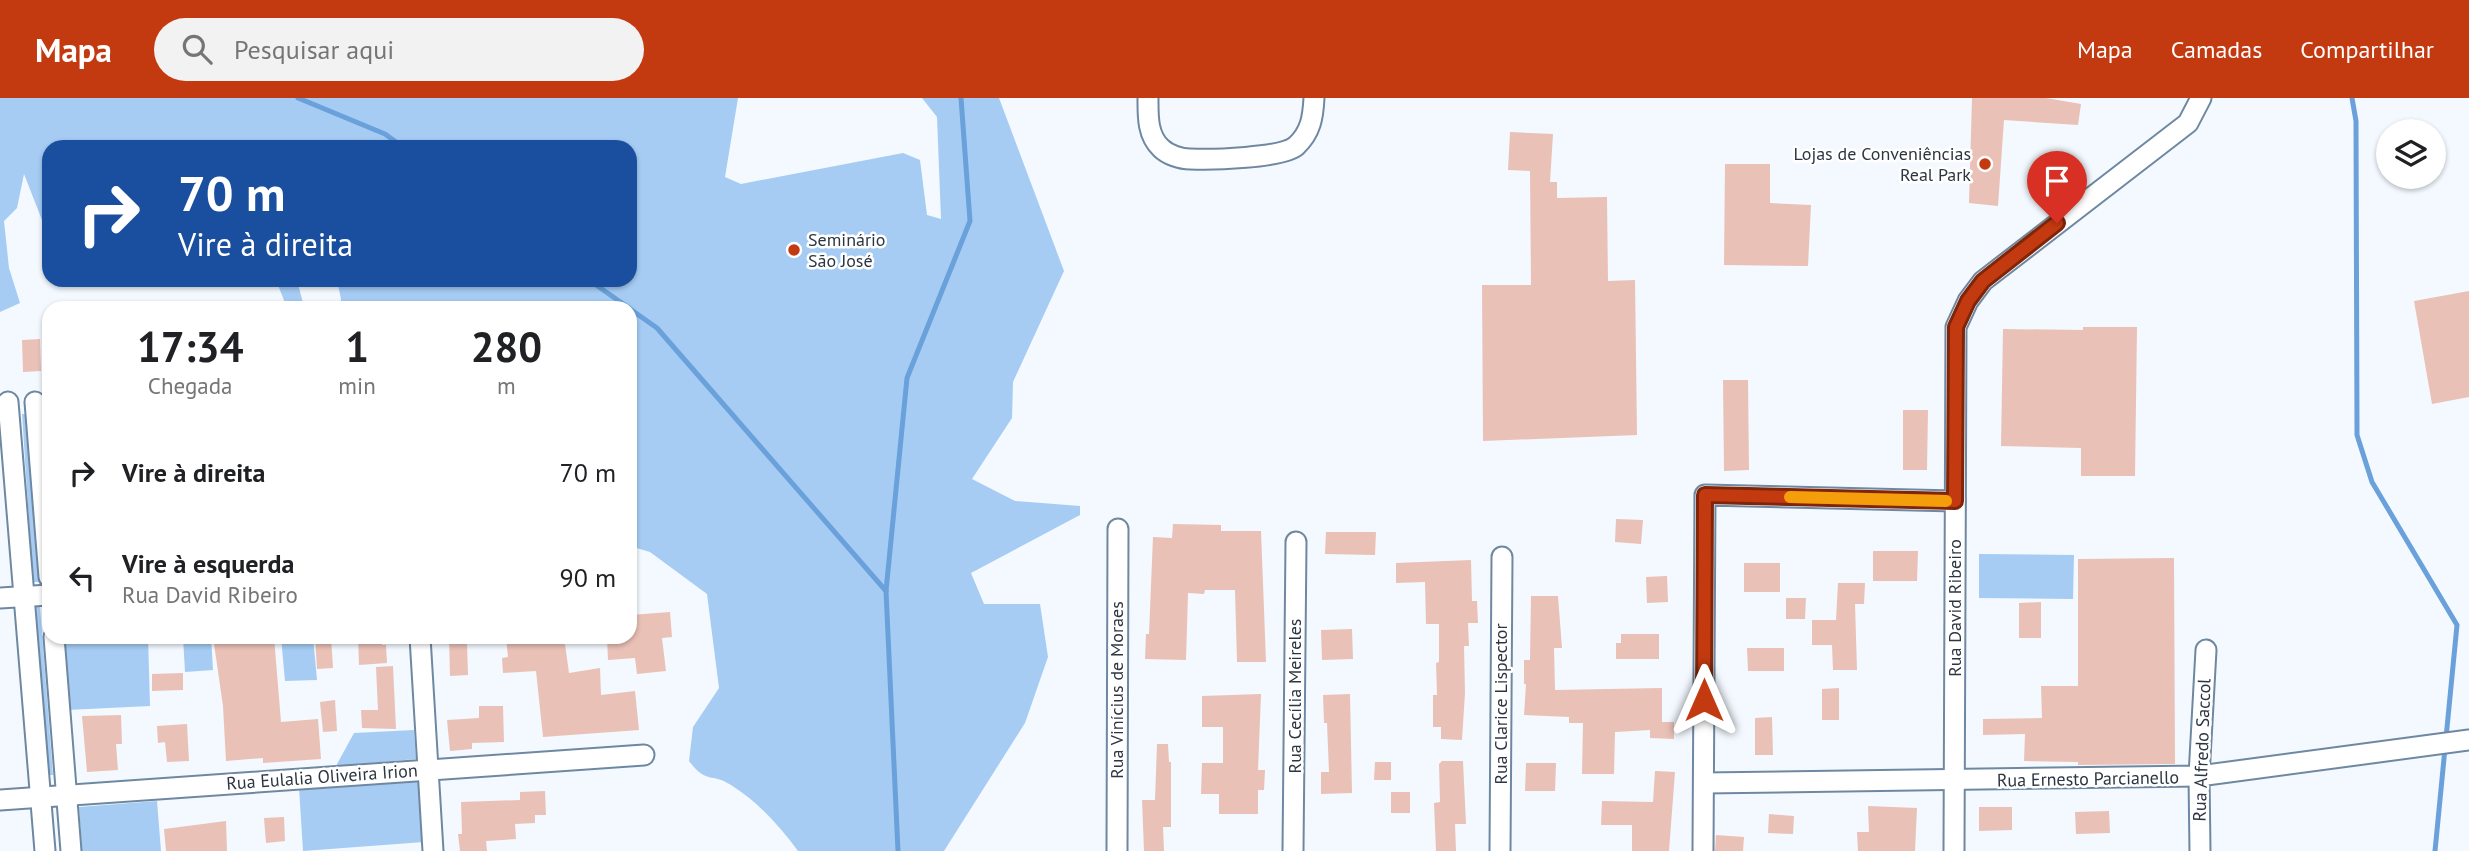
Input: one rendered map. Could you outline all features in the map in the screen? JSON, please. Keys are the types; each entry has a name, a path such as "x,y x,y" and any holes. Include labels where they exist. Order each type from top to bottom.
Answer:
{"street":[{"path":"1148,98 1148,124 1161,149 1174,156 1189,159 1274,154 1294,148 1313,121 1314,98"},
{"name":"Rua David Ribeiro","path":"1954,851 1956,327 1968,301 1983,281 2188,123 2201,98"},
{"path":"42,402 4,402 24,597 45,851"},
{"path":"1703,851 1705,495 1955,501"},
{"name":"Rua Vinícius de Moraes","path":"1117,851 1118,529"},
{"name":"Rua Cecília Meireles","path":"1293,851 1296,542"},
{"name":"Rua Clarice Lispector","path":"1500,851 1502,557"},
{"path":"0,598 42,596"},
{"path":"55,644 71,851"},
{"path":"420,644 433,851"},
{"name":"Rua Alfredo Saccol","path":"2200,851 2199,776 2206,650"},
{"name":"Rua Ernesto Parcianello","path":"1704,783 1954,782 2199,776 2469,740"},
{"name":"Rua Eulalia Oliveira Irion","path":"0,800 644,755"}],"shaded area":[{"path":"0,98 738,98 725,177 741,184 903,153 920,160 927,215 941,219 937,117 922,98 999,98 1064,271 1013,382 1012,418 972,479 1015,501 1080,506 1080,515 971,573 984,604 1040,604 1048,657 1025,723 944,851 798,851 759,806 724,781 700,773 689,761 693,727 719,688 707,594 650,552 637,548 637,301 341,301 338,287 637,287 637,140 42,140 42,220 24,174 17,208 4,221 9,268 20,303 0,312"},
{"path":"279,287 299,287 302,301 284,301"},
{"path":"22,414 26,414 40,582 33,582"},
{"path":"1979,554 2074,555 2073,599 1979,598"},
{"path":"36,607 40,607 53,775 47,775"},
{"path":"63,644 148,644 150,706 67,710"},
{"path":"183,644 211,644 213,670 185,672"},
{"path":"282,644 314,644 317,680 285,681"},
{"path":"414,730 416,759 336,766 354,733"},
{"path":"419,780 424,842 303,851 299,787"},
{"path":"157,801 161,851 82,851 79,807"}],"building":[{"name":"Lojas de Conveniências Real Park","path":"1972,98 2046,98 2081,104 2078,125 2004,120 1998,206 1969,203"},
{"path":"1510,132 1553,134 1550,182 1557,182 1557,198 1607,197 1608,281 1635,280 1637,435 1483,441 1482,285 1531,285 1530,171 1508,170"},
{"path":"1725,164 1770,164 1770,203 1811,205 1808,266 1724,265"},
{"path":"2469,291 2469,397 2432,404 2414,301"},
{"path":"2083,327 2137,327 2135,476 2081,476 2081,448 2001,446 2003,329 2083,330"},
{"path":"40,339 41,371 23,372 22,340"},
{"path":"1723,380 1748,380 1749,470 1724,471"},
{"path":"1903,410 1928,410 1927,470 1903,470"},
{"path":"1616,519 1643,520 1641,544 1615,542"},
{"path":"1173,524 1221,525 1221,531 1261,531 1266,662 1237,662 1235,590 1188,593 1186,660 1145,659 1146,634 1149,634 1153,537 1172,538"},
{"path":"1326,532 1376,532 1375,555 1325,554"},
{"path":"1873,551 1918,551 1917,581 1873,581"},
{"path":"2174,558 2175,764 2078,765 2078,762 2024,761 2025,734 1983,735 1983,719 2042,718 2041,686 2078,686 2078,559"},
{"path":"1471,560 1472,601 1477,601 1478,623 1468,623 1469,646 1464,646 1462,740 1441,739 1441,727 1433,727 1433,695 1437,695 1436,663 1439,662 1439,624 1426,624 1425,582 1396,583 1396,563"},
{"path":"1744,563 1780,563 1780,592 1744,592"},
{"path":"1667,576 1668,602 1647,603 1646,577"},
{"path":"1838,583 1865,583 1864,604 1855,604 1857,670 1833,670 1832,645 1812,645 1812,620 1836,620"},
{"path":"1531,596 1558,596 1562,648 1554,648 1555,690 1662,688 1662,722 1674,722 1674,739 1650,738 1650,730 1615,732 1614,774 1582,774 1583,723 1569,723 1569,717 1524,715 1524,660 1530,660"},
{"path":"1786,598 1806,598 1805,619 1786,619"},
{"path":"2041,602 2041,638 2019,638 2019,603"},
{"path":"670,612 672,637 662,638 666,671 637,674 635,658 608,660 607,644 637,644 637,614"},
{"path":"1352,629 1353,659 1322,660 1321,630"},
{"path":"1621,634 1659,634 1659,659 1616,659 1616,643 1621,643"},
{"path":"214,644 275,644 281,722 318,719 321,759 263,763 263,758 226,761 223,706"},
{"path":"315,644 331,644 333,668 317,669"},
{"path":"358,644 386,645 387,663 359,665"},
{"path":"449,644 467,644 468,675 450,676"},
{"path":"507,644 565,644 569,673 600,668 601,695 635,691 639,730 543,737 536,671 503,673 502,658 508,657"},
{"path":"1747,648 1784,648 1784,671 1748,671"},
{"path":"393,666 396,729 362,728 361,710 378,710 376,667"},
{"path":"183,673 183,690 152,691 152,674"},
{"path":"1839,688 1839,720 1822,720 1822,689"},
{"path":"1261,694 1258,770 1265,770 1264,790 1258,790 1258,814 1219,814 1219,794 1201,794 1202,763 1223,763 1223,727 1202,727 1202,696"},
{"path":"1350,694 1352,793 1321,794 1321,772 1329,772 1323,695"},
{"path":"335,700 337,731 323,732 320,702"},
{"path":"479,706 503,706 504,742 472,743 472,749 450,751 447,720 479,718"},
{"path":"121,715 122,744 116,744 118,770 87,772 82,716"},
{"path":"1772,717 1773,755 1755,755 1755,718"},
{"path":"187,724 189,761 167,762 165,742 158,743 157,726"},
{"path":"1157,744 1168,744 1171,762 1171,827 1163,827 1164,851 1144,851 1142,800 1155,800"},
{"path":"1442,761 1463,761 1466,824 1455,824 1456,851 1436,851 1434,803 1440,802 1439,764"},
{"path":"1375,762 1391,762 1391,780 1374,780"},
{"path":"1526,763 1556,763 1555,791 1525,791"},
{"path":"1655,771 1675,772 1669,851 1632,851 1632,825 1601,825 1602,801 1653,802"},
{"path":"545,791 546,815 535,815 535,823 515,824 516,839 486,841 487,851 460,851 458,834 462,834 461,802 520,800 520,792"},
{"path":"1391,792 1410,792 1410,813 1391,813"},
{"path":"1868,806 1917,808 1915,851 1858,851 1857,832 1869,832"},
{"path":"1979,807 2012,807 2012,830 1979,831"},
{"path":"2109,811 2110,833 2076,834 2075,812"},
{"path":"1769,814 1794,816 1793,834 1768,833"},
{"path":"284,817 285,841 266,843 264,818"},
{"path":"226,821 227,851 166,851 164,829"},
{"path":"1716,835 1744,837 1743,851 1715,851"}],"waterway":[{"path":"298,98 385,134 393,140"},
{"path":"898,851 886,591 907,378 970,221 961,98"},
{"path":"2352,98 2356,121 2357,435 2372,482 2457,625 2435,851"},
{"path":"599,287 619,301"},
{"path":"637,314 657,328 886,591"}],"slow traffic":[{"path":"1790,497 1946,501"}],"place":[{"name":"Lojas de Conveniências Real Park","path":"1985,164"},
{"name":"Seminário São José","path":"794,250"}],"route":[{"path":"1704,700 1705,495 1955,501 1956,327 1968,301 1983,281 2057,223"}]}
